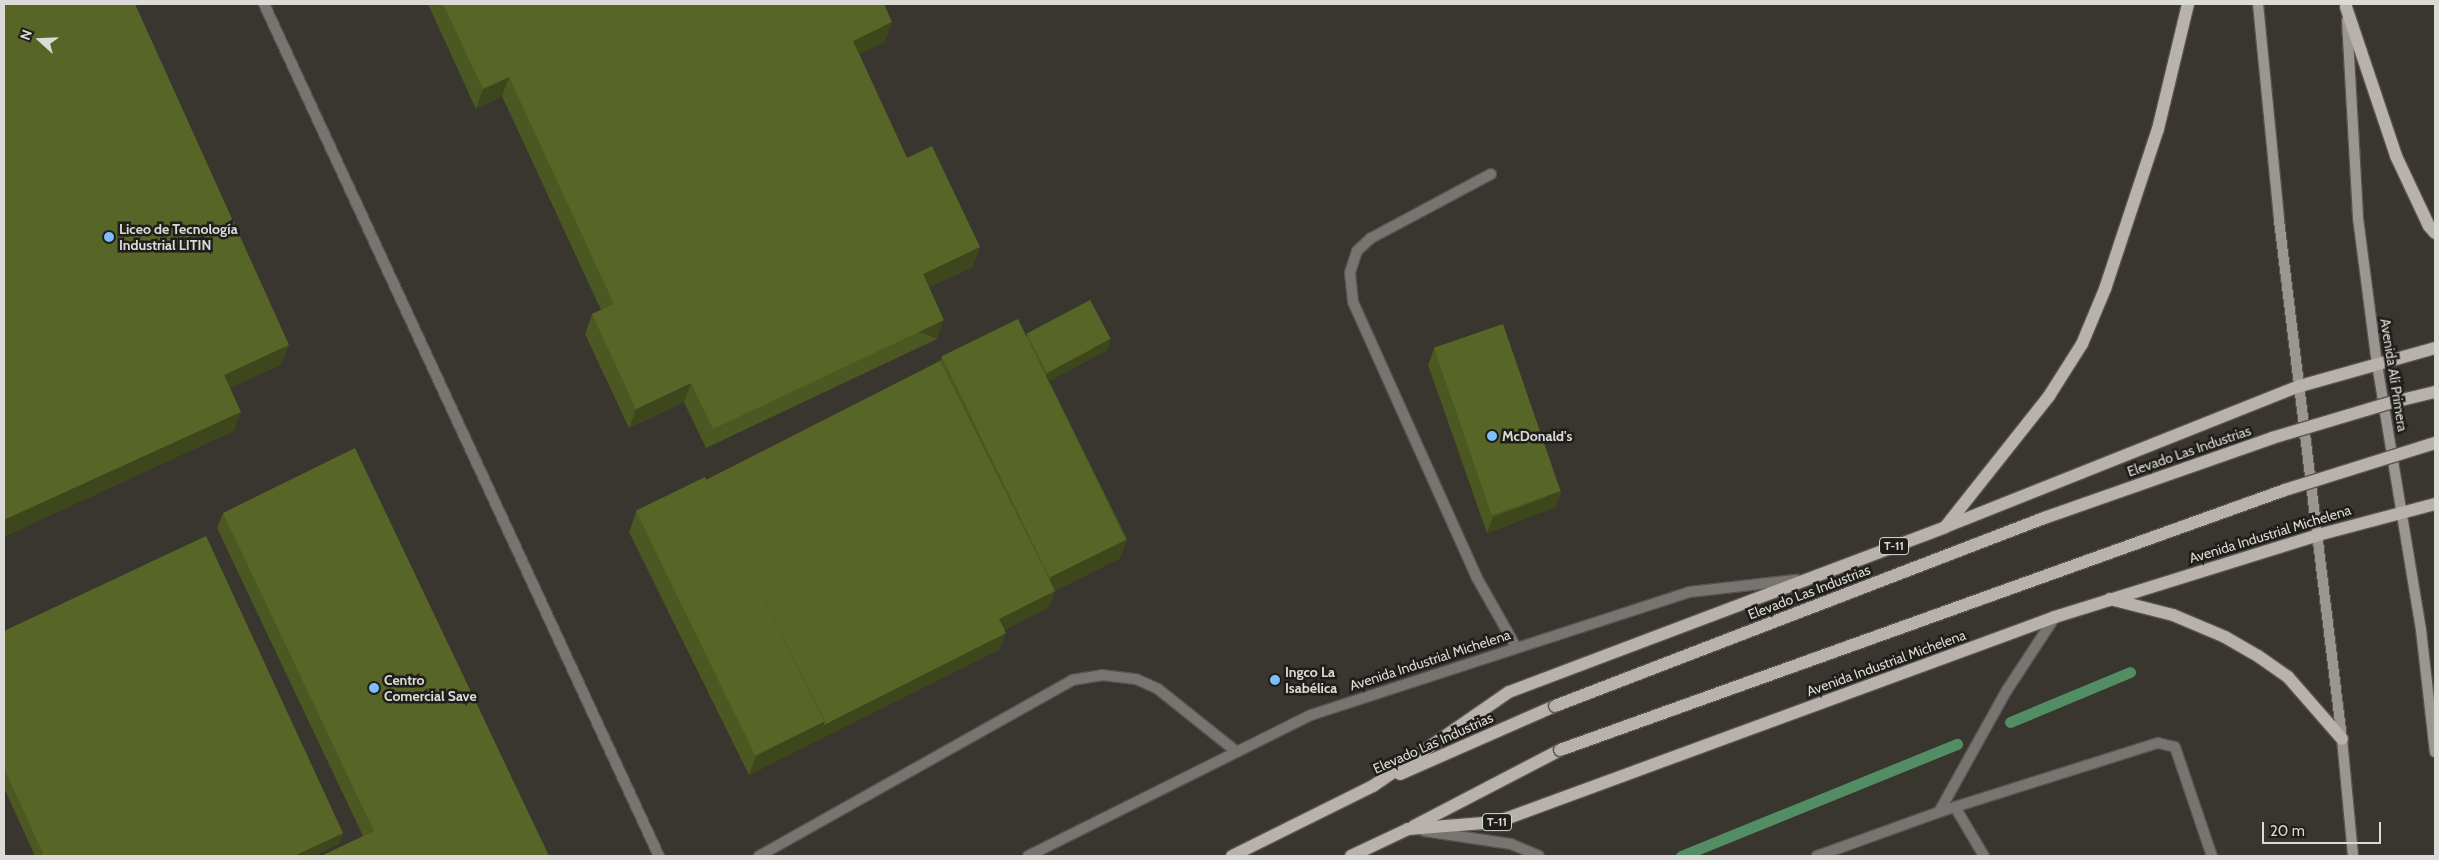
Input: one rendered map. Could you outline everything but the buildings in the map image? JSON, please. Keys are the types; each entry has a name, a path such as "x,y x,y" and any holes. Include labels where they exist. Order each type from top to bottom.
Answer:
{"main road":[{"path":"1945,527 2049,396 2082,344 2105,289 2158,129 2188,4"},
{"path":"2258,4 2279,220 2342,739 2353,856"},
{"path":"2346,6 2396,156 2430,226 2435,232"},
{"name":"Avenida Alí Primera","path":"2346,6 2358,218 2377,364 2403,511 2421,630 2435,752"},
{"name":"Avenida Industrial Michelena","path":"1232,856 1373,786 1509,692 1945,527 2300,386 2435,348"},
{"name":"Elevado Las Industrias","path":"1373,786 1555,706 2044,518 2272,438 2393,402 2435,392"},
{"name":"T-11","path":"1408,829 1560,750 2285,490 2435,443"},
{"name":"Avenida Industrial Michelena","path":"1351,856 1408,829 1497,822 2110,599 2318,535 2435,504"},
{"path":"2110,599 2173,615 2225,637 2258,656 2288,677 2342,739"}],"lane":[{"path":"264,4 659,856"},
{"path":"1491,174 1371,238 1358,251 1350,273 1353,302 1477,578 1516,647"},
{"name":"Avenida Industrial Michelena","path":"1028,856 1311,714 1690,592 1807,579"},
{"path":"1939,812 2007,690 2055,618"},
{"path":"759,856 1072,680 1102,675 1136,679 1158,689 1237,752"},
{"path":"1817,856 1939,812 2158,742 2175,747 2212,856"},
{"path":"1955,807 1984,856"},
{"path":"1408,829 1511,844 1539,856"}],"waterway":[{"path":"2010,722 2130,672"},
{"path":"1681,856 1957,744"}],"place":[{"name":"Liceo de Tecnología Industrial LITIN","path":"109,237"},
{"name":"McDonald's","path":"1492,436"},
{"name":"Ingco La Isabélica","path":"1275,680"},
{"name":"Centro Comercial Save","path":"374,688"}]}
